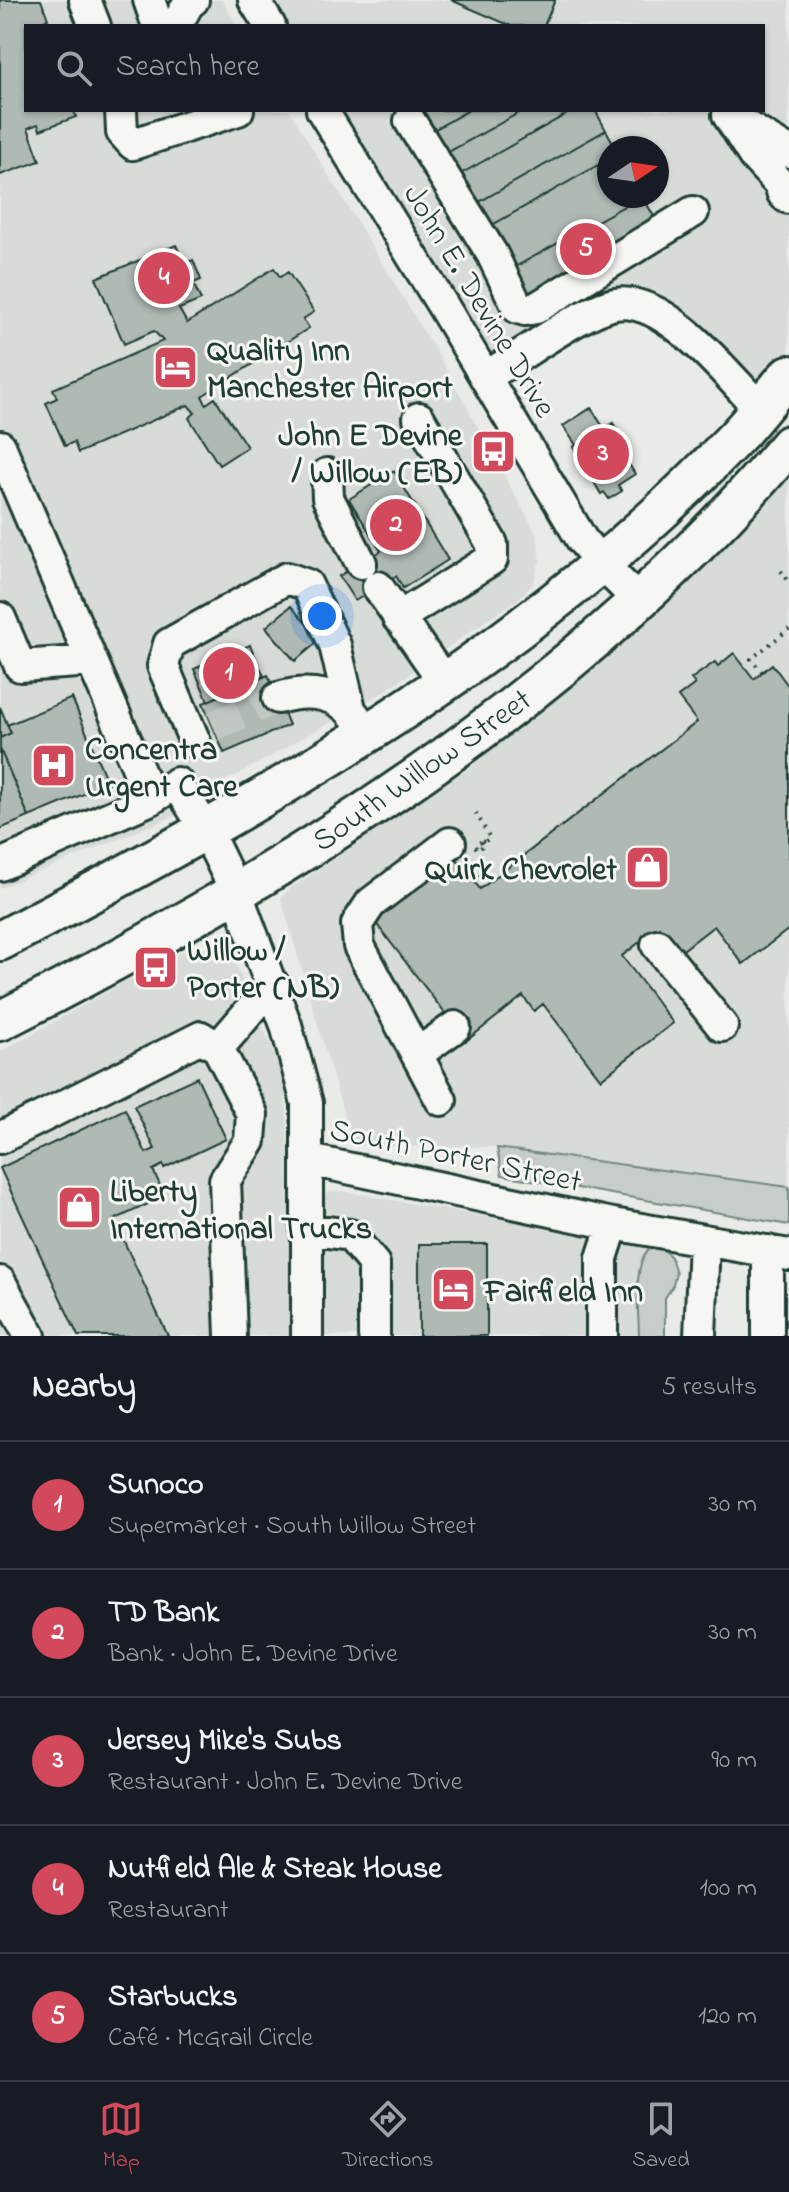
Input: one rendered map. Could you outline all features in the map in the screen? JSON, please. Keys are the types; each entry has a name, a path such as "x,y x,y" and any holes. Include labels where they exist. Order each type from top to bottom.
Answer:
{"main road":[{"name":"South Willow Street","path":"0,941 206,830 358,722 445,683 602,564 701,471 789,375"},
{"name":"South Willow Street","path":"0,1021 237,894 411,782 543,681 638,600 705,536 789,445"}],"street":[{"path":"85,0 94,24"},
{"path":"149,0 157,24"},
{"path":"177,24 193,0"},
{"path":"254,0 269,24"},
{"path":"121,112 122,132 133,144 232,112"},
{"name":"John E. Devine Drive","path":"323,112 486,376 582,540 638,600"},
{"path":"788,193 754,156 728,115 789,152"},
{"path":"410,121 492,254 521,310 536,308 693,212"},
{"path":"486,376 600,309 631,303 662,313 760,409"},
{"path":"398,618 492,559 492,544 419,418"},
{"path":"0,446 151,799"},
{"path":"327,474 328,498 370,575 445,683"},
{"path":"0,865 151,799 177,783 184,761 204,734 163,666 169,644 287,578 307,585 313,597 335,645 358,722"},
{"path":"0,618 20,666 92,661"},
{"path":"278,698 317,693 335,700 358,722"},
{"name":"South Porter Street","path":"177,783 206,830 237,894 273,984 307,1103 309,1160 613,1224 779,1253"},
{"path":"441,1100 359,946 357,924 371,903 464,846"},
{"path":"657,945 722,1026"},
{"path":"218,1048 273,984"},
{"path":"417,1054 455,1027"},
{"path":"0,1138 201,1037 218,1048 252,1114 250,1141 225,1180 231,1336"},
{"path":"307,1336 309,1160"},
{"path":"602,1336 602,1258 613,1224"},
{"path":"306,1229 350,1235 374,1264 374,1336"},
{"path":"700,1336 704,1241"},
{"path":"768,1336 779,1253"},
{"path":"0,1282 30,1336"}],"path":[{"path":"781,571 789,582"},
{"path":"762,672 751,659 789,629"},
{"path":"464,846 490,838 476,813"}],"shaded area":[{"path":"0,0 222,0 236,24 24,24 24,112 290,112 440,358 537,535 540,560 533,584 518,599 376,697 235,776 179,803 182,813 0,888"},
{"path":"254,0 789,0 789,375 760,409 630,303 486,376 323,112 765,112 765,24 269,24"},
{"path":"789,478 789,1187 490,1147 353,1146 281,898 288,890 472,766 658,613 707,566"},
{"path":"201,948 219,950 235,962 283,1074 287,1117 291,1336 0,1336 0,1052 174,954"},
{"path":"497,1148 789,1187 789,1225 502,1175"},
{"path":"342,1191 652,1246 639,1265 639,1336 324,1336 321,1198 328,1192"},
{"path":"652,1246 662,1248 671,1257 676,1273 665,1298 665,1336 639,1336 639,1274 645,1253"}],"building":[{"path":"0,0 41,0 48,19 41,21 42,24 24,24 24,112 75,112 76,117 40,130 38,124 28,128 40,161 0,175"},
{"path":"451,0 555,0 545,24 506,24"},
{"path":"421,112 465,112 432,131"},
{"path":"465,112 520,112 445,154 432,131"},
{"path":"520,112 570,112 457,176 445,154"},
{"path":"570,112 596,112 606,130 474,205 457,176"},
{"path":"606,130 609,136 597,136 597,166 487,228 474,205"},
{"path":"597,166 597,208 621,208 510,270 487,228"},
{"path":"621,208 649,208 661,228 528,303 510,270"},
{"name":"Quality Inn Manchester Airport","path":"176,245 184,264 193,260 201,280 193,283 201,300 179,309 187,323 274,268 280,277 288,272 314,312 303,319 309,328 202,396 206,404 215,398 247,447 219,465 189,418 195,413 188,405 78,453 74,442 65,446 46,403 57,398 53,389 163,341 154,331 124,344 96,278"},
{"path":"591,408 604,428 613,423 621,436 614,440 635,474 618,485 622,491 609,499 604,492 601,494 563,426"},
{"path":"394,471 448,560 403,588 396,576 355,601 339,576 381,551 349,499"},
{"path":"291,606 320,640 295,661 266,627"},
{"path":"250,645 264,676 208,701 194,669"},
{"name":"Quirk Chevrolet","path":"734,653 754,679 772,664 789,687 789,929 743,964 714,926 679,953 659,927 622,956 673,1023 601,1079 543,1004 534,1011 523,996 466,1041 372,918 454,855 480,889 697,722 678,697 695,684 691,679 715,662 718,666"},
{"path":"268,675 289,725 224,753 203,703"},
{"name":"Concentra Urgent Care","path":"72,698 108,784 29,817 0,749 0,738 11,733 7,725"},
{"path":"0,707 11,733 0,738"},
{"path":"0,749 29,817 0,829"},
{"name":"Liberty International Trucks","path":"197,1077 226,1139 164,1168 163,1165 153,1170 165,1196 114,1220 168,1336 78,1336 0,1168 125,1109 146,1153 155,1149 134,1106"},
{"name":"Fairfield Inn","path":"419,1244 487,1244 487,1336 419,1336"}],"tunnel":[{"path":"213,726 278,698"}],"place":[{"name":"Starbucks","path":"586,249"},
{"name":"Nutfield Ale & Steak House","path":"164,278"},
{"name":"Quality Inn Manchester Airport","path":"176,367"},
{"name":"John E Devine / Willow (EB)","path":"493,452"},
{"name":"Jersey Mike's Subs","path":"603,454"},
{"name":"TD Bank","path":"396,525"},
{"name":"Sunoco","path":"229,673"},
{"name":"Concentra Urgent Care","path":"54,766"},
{"name":"Quirk Chevrolet","path":"648,868"},
{"name":"Willow / Porter (NB)","path":"156,967"},
{"name":"Liberty International Trucks","path":"79,1208"},
{"name":"Fairfield Inn","path":"453,1290"}]}
